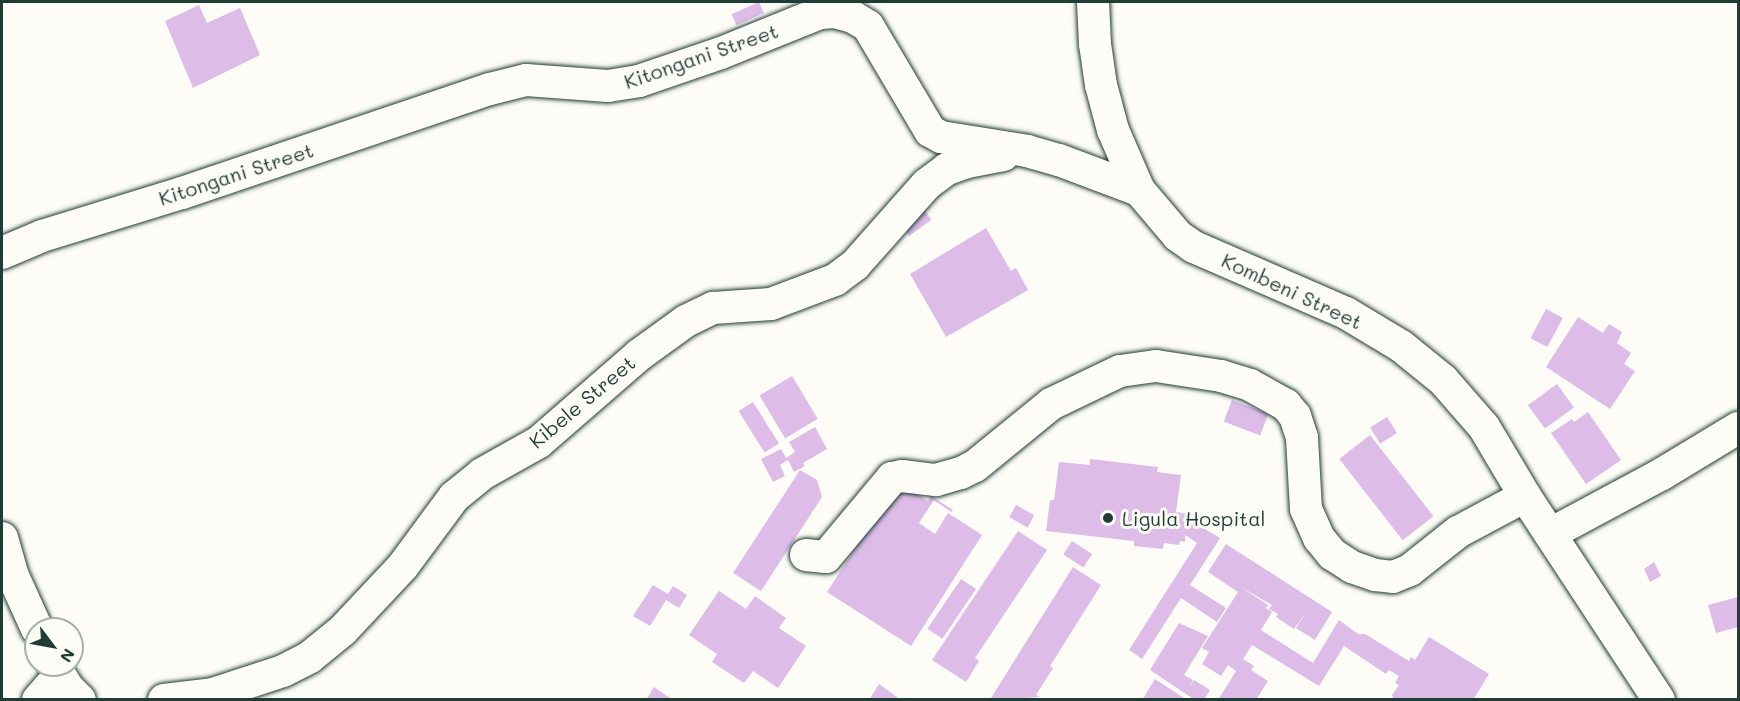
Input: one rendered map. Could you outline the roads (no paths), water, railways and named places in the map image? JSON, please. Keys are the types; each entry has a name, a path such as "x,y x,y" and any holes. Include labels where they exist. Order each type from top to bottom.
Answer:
{"street":[{"name":"Kombeni Street","path":"1092,2 1101,85 1113,130 1139,190 1178,236 1194,247 1346,313 1401,346 1443,381 1484,427 1525,496 1659,699"},
{"name":"Kitongani Street","path":"2,254 42,236 182,193 490,88 526,80 608,86 639,81 721,53 820,13 835,12 853,17 868,26 930,131 941,137 1028,151 1139,190"},
{"name":"Kibele Street","path":"164,699 213,694 283,671 310,657 344,630 403,566 454,497 482,474 539,442 639,355 686,321 713,308 771,304 835,280 855,266 927,184 947,169 967,162 1028,151"},
{"path":"806,555 826,557 892,478 902,476 936,480 961,473 975,466 1051,404 1120,371 1156,366 1221,376 1250,385 1286,405 1295,416 1302,438 1306,509 1319,538 1332,554 1352,567 1375,575 1393,577 1410,570 1458,532 1525,496"},
{"path":"1550,534 1662,474 1738,428"},
{"path":"2,538 13,576 32,617"},
{"path":"38,699 52,677"},
{"path":"63,677 80,699"}],"place":[{"name":"Ligula Hospital","path":"1108,518"}]}
